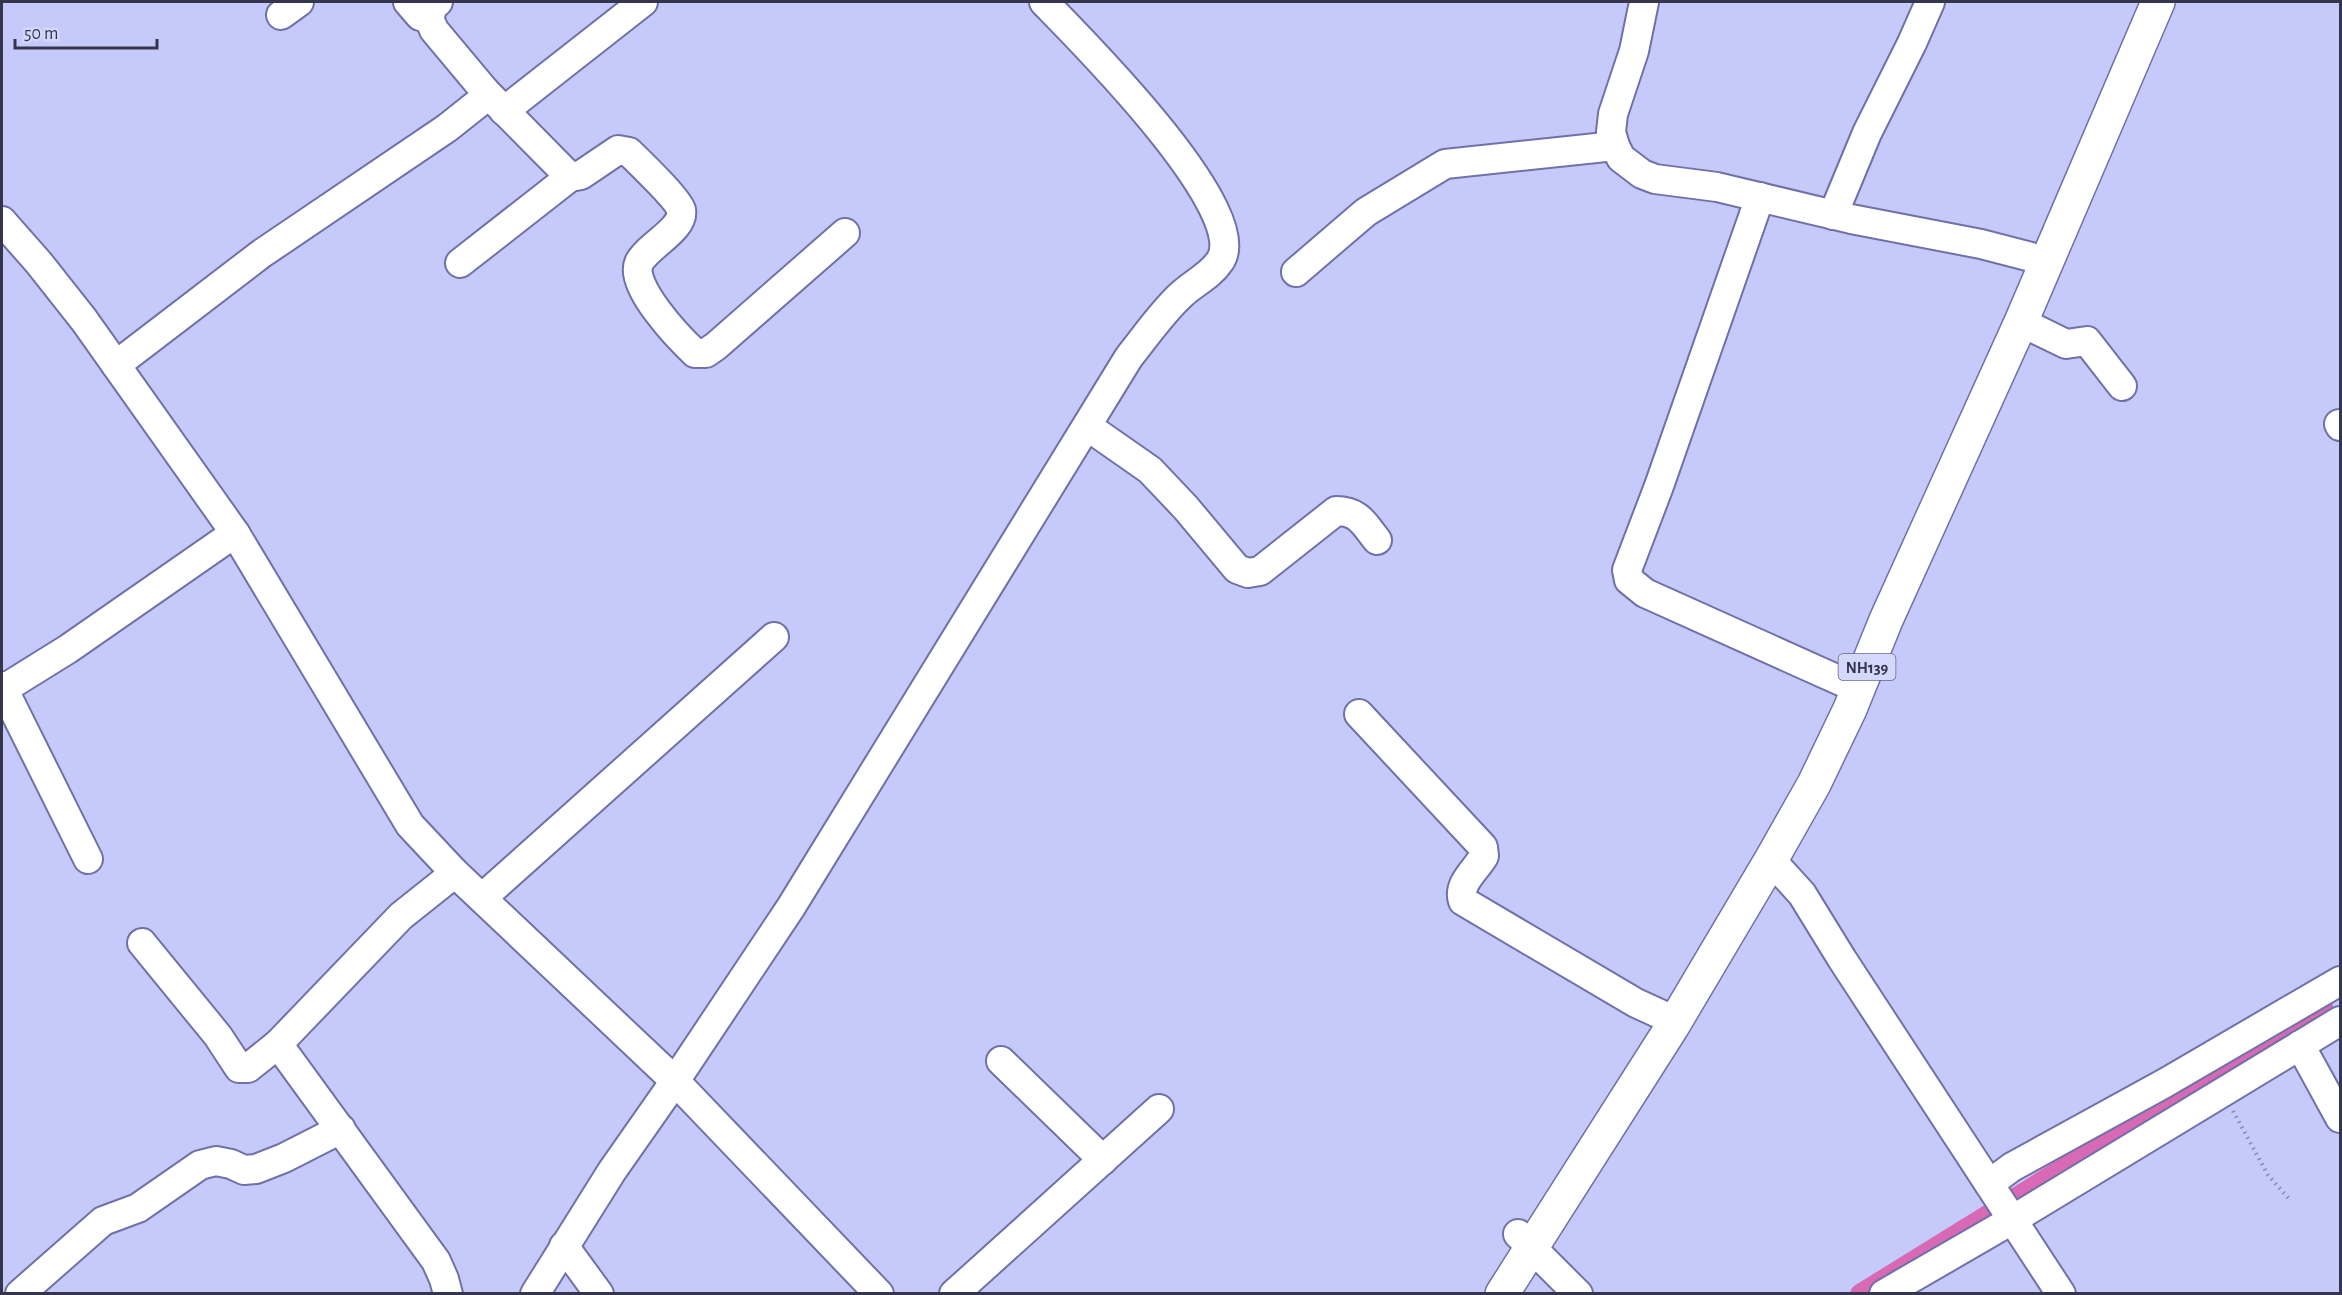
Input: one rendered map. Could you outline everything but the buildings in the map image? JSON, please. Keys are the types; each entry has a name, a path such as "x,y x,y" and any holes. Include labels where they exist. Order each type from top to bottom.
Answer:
{"highway":[{"name":"NH139","path":"1502,1293 1525,1241 1777,814 1843,682 1983,369 2135,2"},
{"name":"NH139","path":"1481,1293 1525,1241 1672,1027 1814,783 1850,709 1899,589 2021,322 2158,2"}],"street":[{"path":"116,365 261,254 447,128 482,101 495,101 643,2"},
{"path":"535,1293 617,1163 675,1081 791,907 1136,348 1181,294 1221,261 1226,240 1220,220 1198,183 1153,120 1123,83 1044,2"},
{"path":"1644,2 1634,51 1613,114 1611,132 1621,158 1642,174 1655,179 1717,187 1833,215 1981,244 2031,257"},
{"path":"1833,215 1866,133 1912,44 1930,2"},
{"path":"425,7 434,30 495,101 570,177"},
{"path":"1296,273 1366,212 1445,164 1615,146"},
{"path":"460,263 570,177 581,175 618,150 629,152 681,210 680,219 670,232 647,252 638,264 639,280 645,294 684,343 695,353 706,353 845,233"},
{"path":"1760,197 1659,486 1627,570 1629,580 1645,593 1843,682"},
{"path":"2,221 39,262 116,365 235,533 410,825 455,873 675,1081 879,1293"},
{"path":"2021,322 2066,344 2087,342 2122,386"},
{"path":"1087,426 1150,470 1186,508 1237,569 1248,573 1260,571 1336,511 1348,511 1358,516 1377,540"},
{"path":"88,859 2,688 77,643 235,533"},
{"path":"482,898 774,637"},
{"path":"1359,714 1483,847 1484,856 1463,885 1461,894 1463,901 1629,999 1660,1014"},
{"path":"1771,860 1802,894 1842,959 2061,1293"},
{"path":"142,943 218,1036 238,1068 248,1068 278,1044 401,916 455,873"},
{"path":"1989,1184 2012,1167 2175,1077 2340,981"},
{"path":"1884,1293 2340,1021"},
{"path":"278,1044 436,1261 447,1293"},
{"path":"2300,1045 2340,1118"},
{"path":"1001,1061 1103,1160"},
{"path":"954,1293 1159,1108"},
{"path":"20,1293 103,1221 138,1208 200,1165 216,1161 244,1170 256,1169 284,1158 341,1129"},
{"path":"1525,1241 1578,1293"},
{"path":"564,1246 599,1293"}],"path":[{"path":"2222,1092 2268,1174 2290,1200"}],"waterway":[{"path":"1860,1294 2323,1007"}]}
